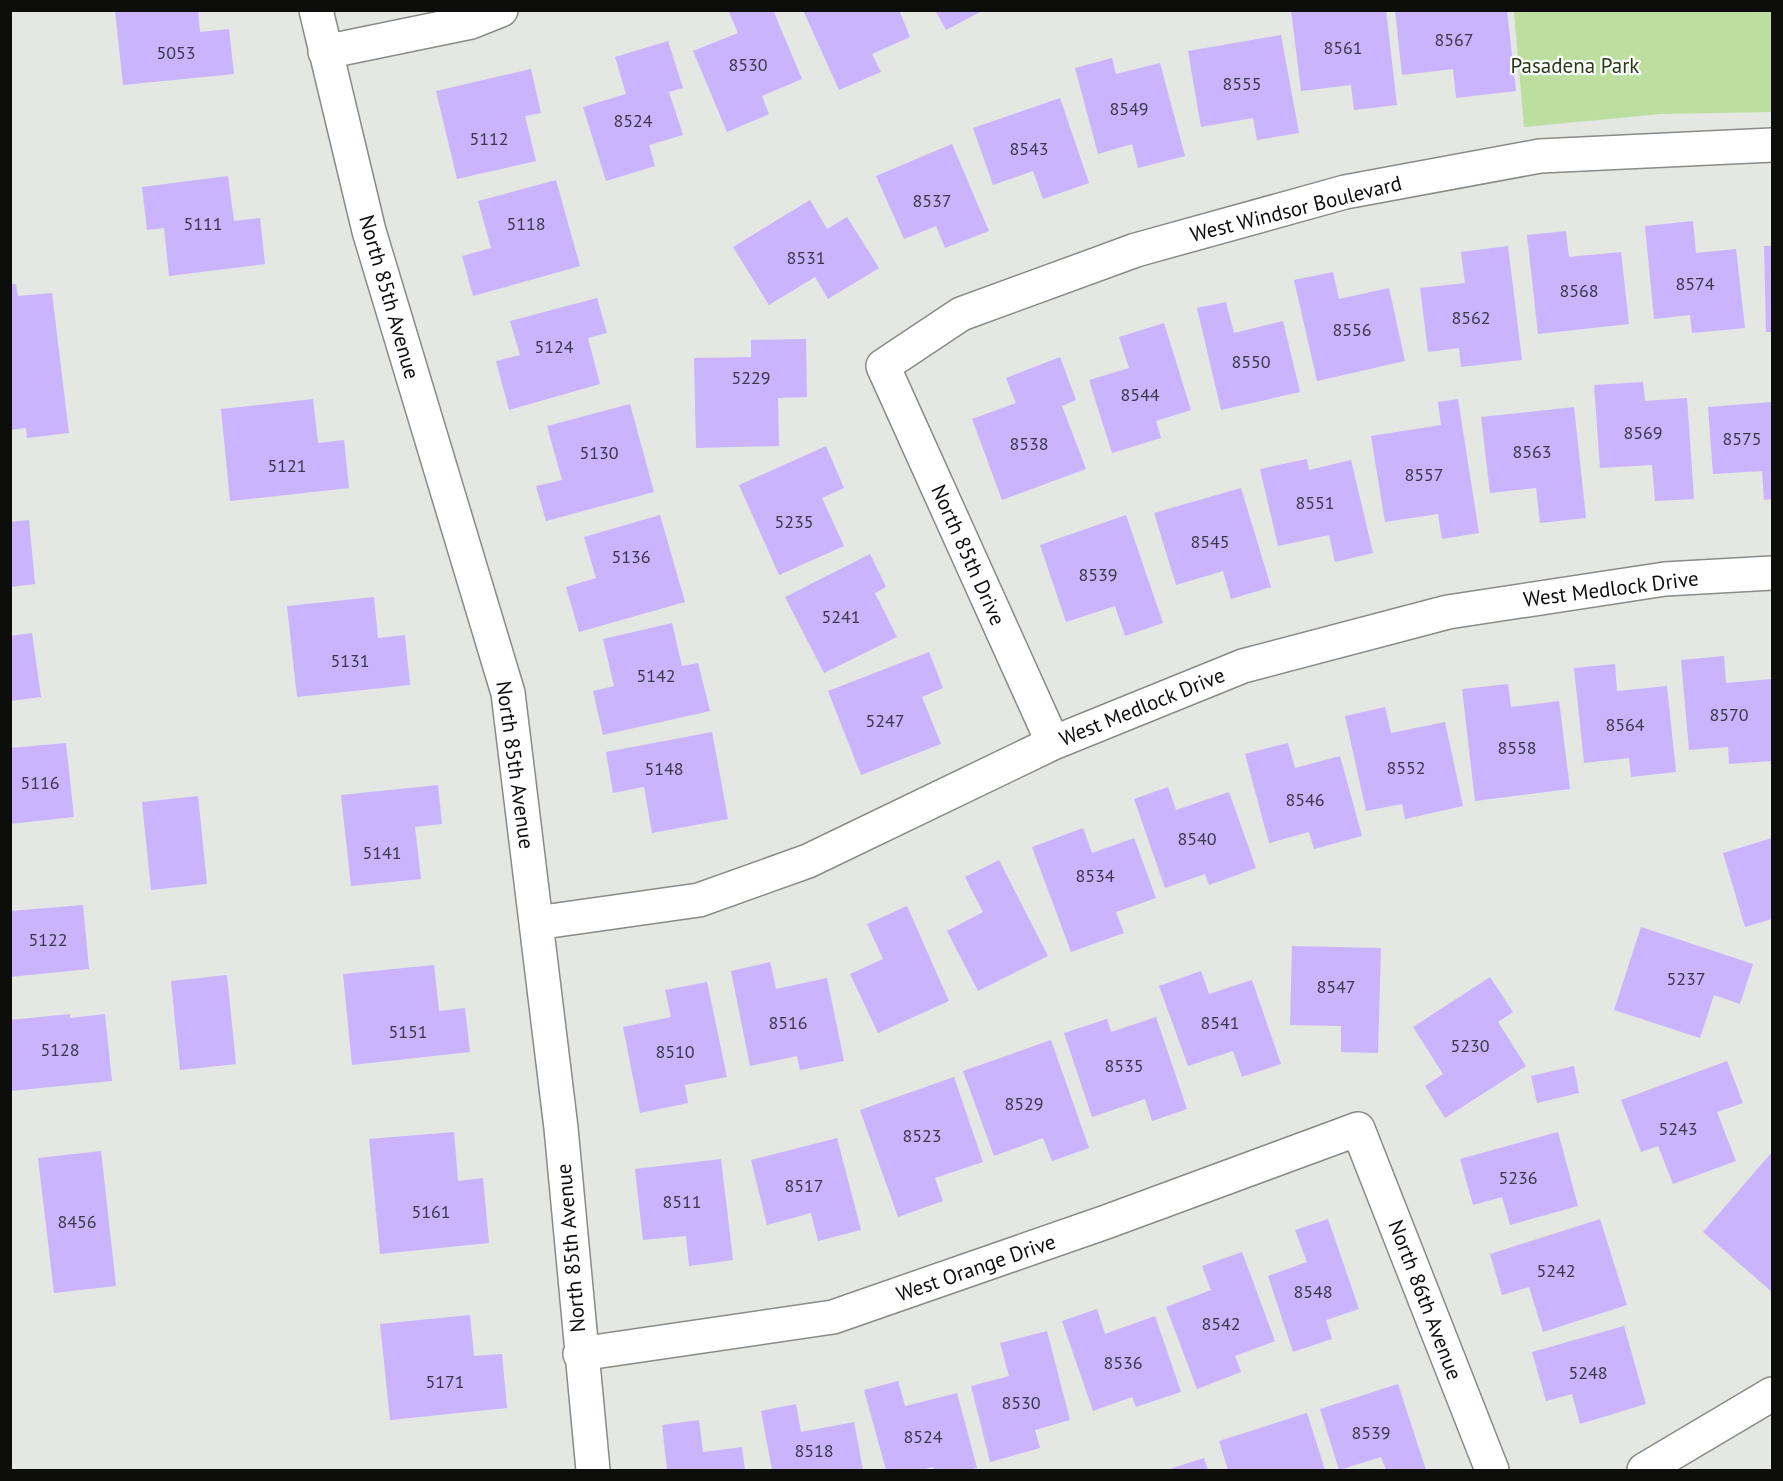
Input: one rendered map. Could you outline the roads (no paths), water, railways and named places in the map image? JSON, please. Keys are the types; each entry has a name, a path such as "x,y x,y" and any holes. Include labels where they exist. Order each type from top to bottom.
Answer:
{"street":[{"name":"North 85th Avenue","path":"316,10 369,231 508,693 561,1128 580,1354 593,1470"},
{"path":"325,52 471,22 501,10"},
{"name":"West Windsor Boulevard","path":"883,366 961,314 1136,250 1345,192 1540,156 1773,145"},
{"name":"North 85th Drive","path":"883,366 1053,743"},
{"name":"West Medlock Drive","path":"536,922 699,900 808,861 1053,743 1243,666 1448,612 1665,579 1773,573"},
{"name":"West Orange Drive","path":"580,1354 833,1317 1106,1222 1358,1129"},
{"name":"North 86th Avenue","path":"1358,1129 1492,1470"},
{"path":"1644,1470 1773,1394"}],"park label":[{"name":"Pasadena Park","path":"1575,66"}]}
